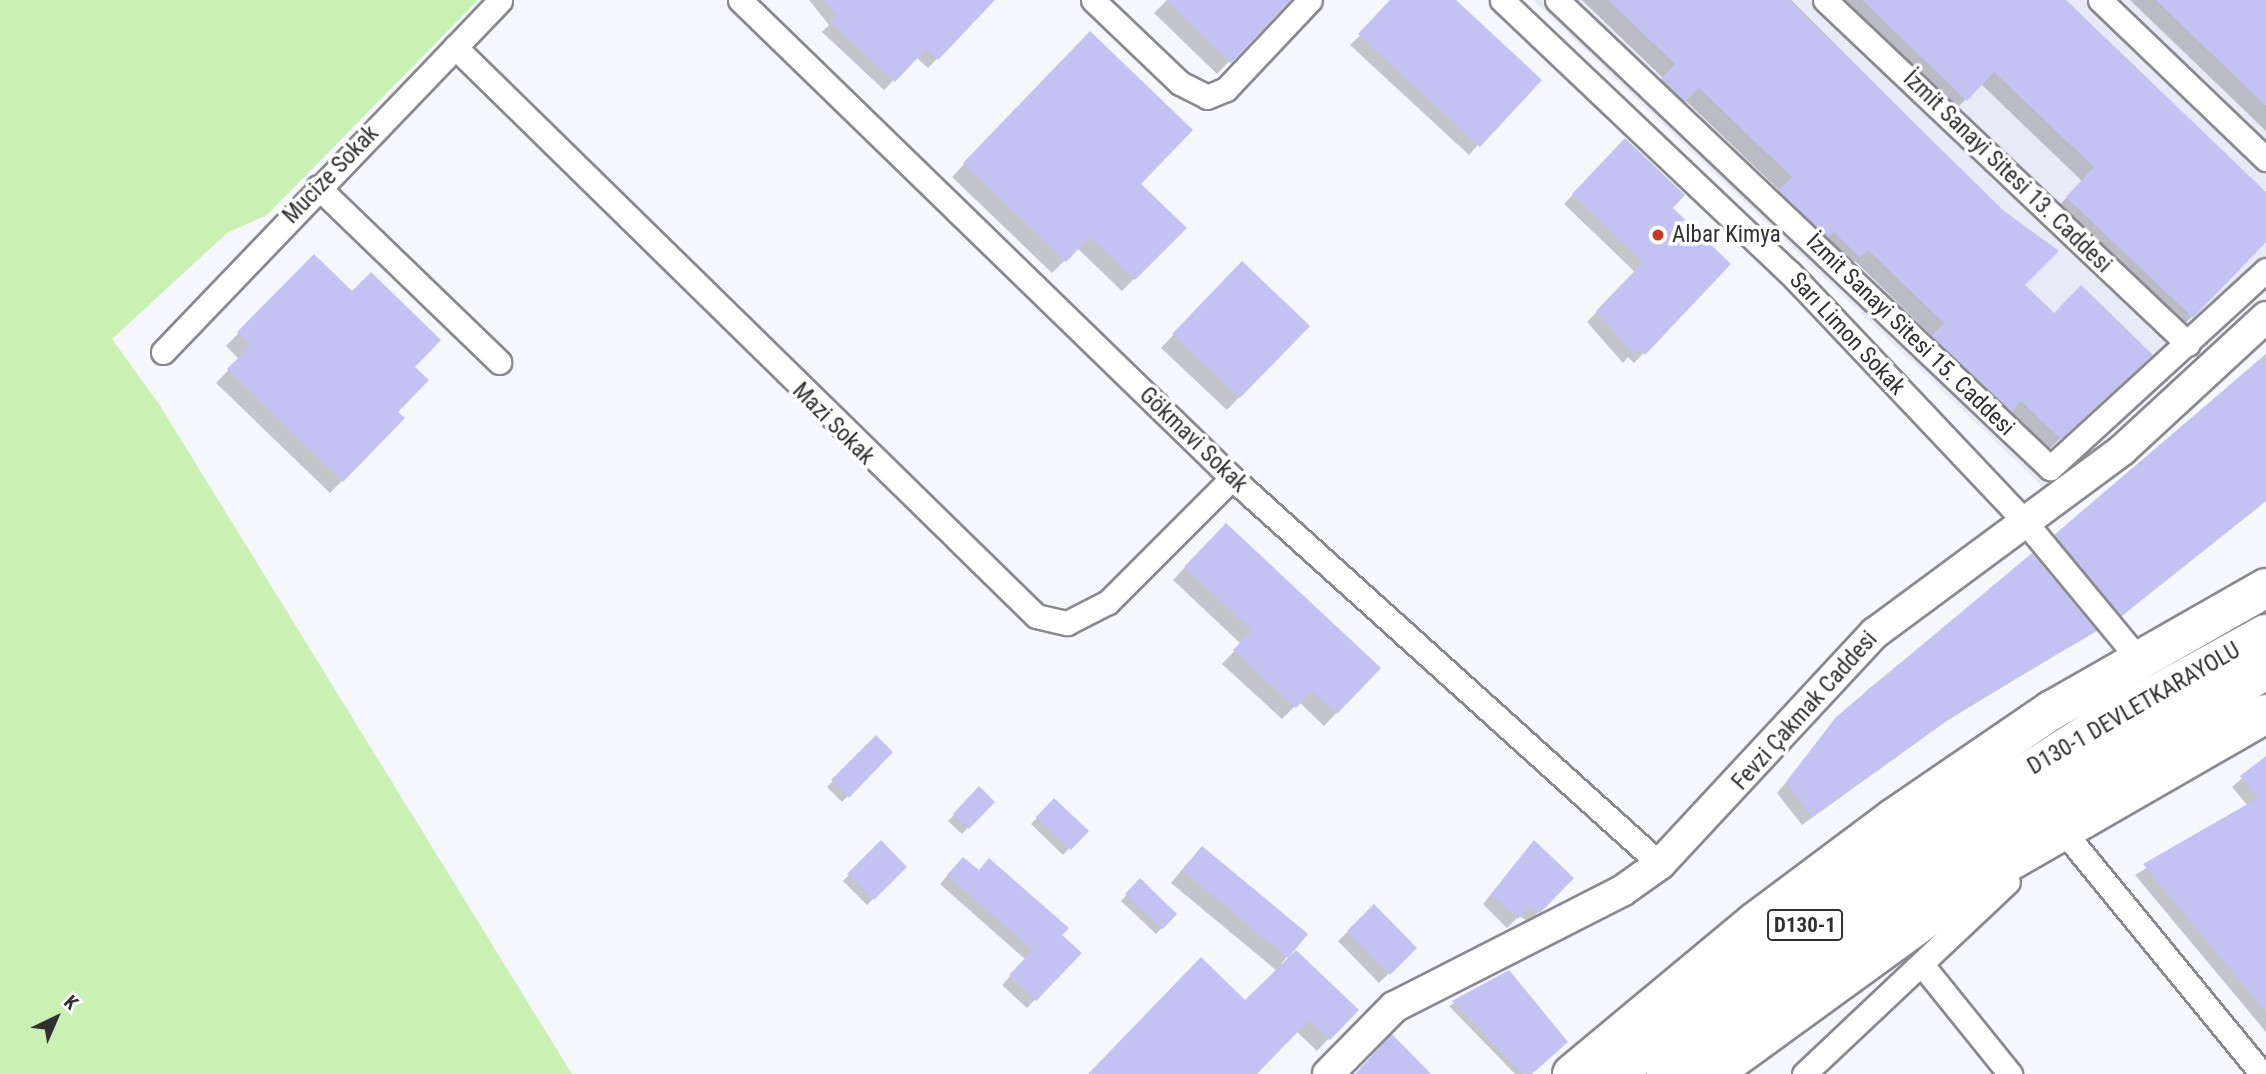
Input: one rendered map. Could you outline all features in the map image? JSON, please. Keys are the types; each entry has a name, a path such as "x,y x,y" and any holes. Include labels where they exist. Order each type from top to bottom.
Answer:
{"highway":[{"path":"1573,1074 1755,922 1894,818 2052,710 2266,588"},
{"name":"D130-1 DEVLETKARAYOLU","path":"2014,799 2266,634"},
{"name":"D130-1 DEVLETKARAYOLU","path":"2014,799 2266,670"},
{"path":"1712,1074 1989,873 2266,714"},
{"name":"D130-1","path":"1614,1074 1858,885 2014,799"},
{"name":"D130-1","path":"1666,1074 2014,799"}],"street":[{"name":"Mucize Sokak","path":"163,352 318,187 500,0"},
{"name":"Gökmavi Sokak","path":"740,0 1232,478 1660,864"},
{"path":"1093,0 1180,83 1207,97 1226,89 1310,0"},
{"name":"Sarı Limon Sokak","path":"1502,0 1788,272 2026,523 2140,661"},
{"name":"İzmit Sanayi Sitesi 15. Caddesi","path":"1557,0 2050,468 2188,344"},
{"name":"İzmit Sanayi Sitesi 13. Caddesi","path":"1825,0 2188,344"},
{"path":"2100,0 2266,159"},
{"name":"Mazi Sokak","path":"455,47 1036,616 1067,623 1108,602 1232,478"},
{"path":"318,187 499,362"},
{"path":"2188,344 2266,270"},
{"name":"Fevzi Çakmak Caddesi","path":"1328,1074 1394,1007 1622,891 1660,864 1875,633 2122,450 2266,317"},
{"path":"1804,1074 1923,966 1990,895 2167,771"},
{"path":"2069,838 2262,1074"},
{"path":"1923,966 2010,1074"}],"shaded area":[{"path":"1533,0 2266,0 2266,286 2045,489"}],"green space":[{"path":"0,0 478,0 267,215 227,233 112,339 159,404 572,1074 0,1074"}],"building":[{"path":"822,0 995,0 938,60 926,49 895,82 830,22 837,15"},
{"path":"1166,0 1291,0 1231,63"},
{"path":"1390,0 1456,0 1542,80 1480,147 1358,34"},
{"path":"1608,0 1789,0 2004,211 2059,251 2025,285 2054,313 2081,285 2153,355 2061,439 2021,401 2011,412 1931,336 1944,323 1868,250 1860,258 1834,232 1828,238 1778,191 1792,177 1699,88 1685,102 1661,79 1675,64"},
{"path":"1862,0 2066,0 2266,192 2266,242 2193,318 2066,197 2094,167 1994,72 1967,101"},
{"path":"2156,0 2266,0 2266,106"},
{"path":"1090,31 1193,130 1141,184 1187,228 1135,280 1090,237 1066,262 963,163"},
{"name":"Albar Kimya","path":"1625,138 1685,195 1673,208 1731,264 1645,355 1639,349 1633,354 1596,311 1643,262 1572,194"},
{"path":"314,254 352,291 371,272 441,340 415,367 429,380 398,412 405,418 343,482 227,369 251,345 237,332"},
{"path":"1242,261 1310,326 1240,398 1172,334"},
{"path":"2266,354 2266,501 2121,616 2054,535"},
{"path":"1226,523 1381,668 1337,714 1312,691 1296,708 1233,650 1252,630 1184,567"},
{"path":"2032,553 2097,631 1960,711 1812,817 1786,782 1836,717"},
{"path":"876,735 893,752 849,798 831,780"},
{"path":"2266,756 2266,1012 2143,864 2258,798 2240,776"},
{"path":"979,786 995,802 969,829 953,814"},
{"path":"1054,798 1089,831 1071,850 1036,817"},
{"path":"881,840 907,867 874,900 847,874"},
{"path":"1534,840 1574,878 1540,913 1530,907 1518,919 1491,894"},
{"path":"1202,846 1308,934 1288,958 1182,870"},
{"path":"963,857 979,870 989,858 1069,928 1062,935 1082,953 1036,1001 1009,975 1033,950 947,875"},
{"path":"1140,878 1177,914 1163,929 1125,894"},
{"path":"1374,904 1417,948 1390,975 1347,931"},
{"path":"1296,950 1359,1010 1330,1040 1309,1020 1257,1074 1088,1074 1201,957 1245,1000"},
{"path":"1509,970 1568,1042 1532,1074 1523,1074 1452,1001"},
{"path":"1392,1034 1431,1074 1355,1074"}],"place":[{"name":"Albar Kimya","path":"1658,235"}]}
